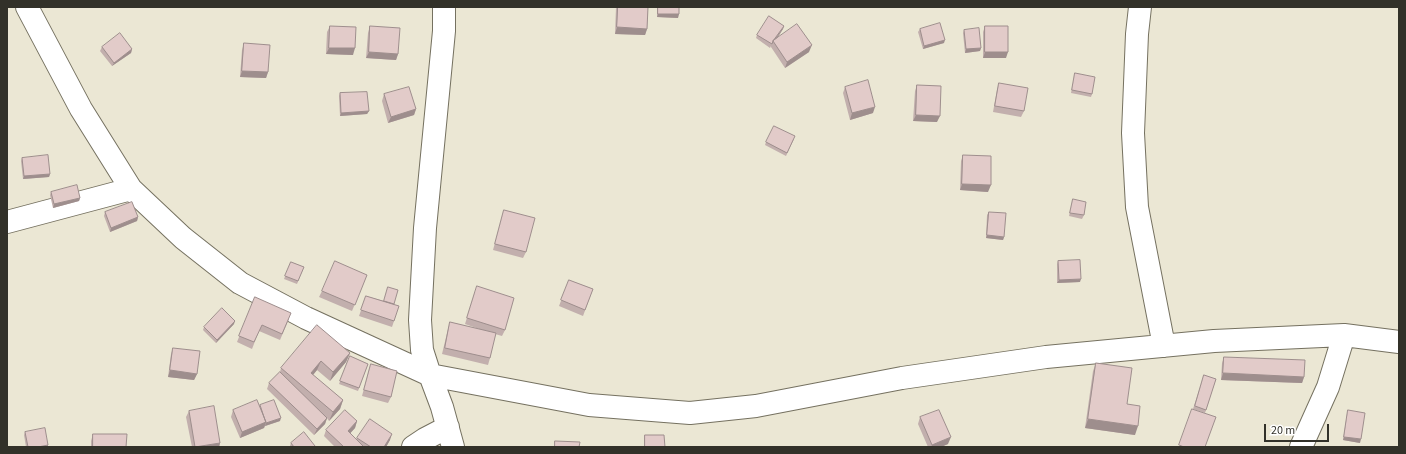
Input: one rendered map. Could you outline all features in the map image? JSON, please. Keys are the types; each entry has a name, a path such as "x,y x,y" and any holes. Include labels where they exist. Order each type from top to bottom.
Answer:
{"street":[{"path":"27,7 81,109 131,189 183,238 240,283 306,318 430,375 589,405 690,413 756,406 902,378 1046,357 1214,341 1344,335 1399,342"},
{"path":"413,447 425,439 450,437 442,406 422,350 420,320 425,228 444,31 444,7"},
{"path":"1140,7 1137,34 1133,133 1137,207 1164,346"},
{"path":"7,222 131,189"},
{"path":"1301,447 1328,387 1344,335"}],"building":[{"path":"618,7 648,7 647,29 617,27"},
{"path":"658,7 679,7 679,14 658,14"},
{"path":"769,16 784,26 772,44 757,35"},
{"path":"940,23 945,40 924,46 920,29"},
{"path":"797,24 812,45 787,62 773,41"},
{"path":"330,26 356,27 355,48 329,48"},
{"path":"370,26 400,28 398,54 369,52"},
{"path":"985,26 1008,26 1008,52 985,52"},
{"path":"979,28 981,48 966,49 964,30"},
{"path":"120,33 132,49 114,63 102,47"},
{"path":"244,43 270,45 268,72 242,71"},
{"path":"1075,73 1095,77 1092,94 1072,90"},
{"path":"868,80 875,107 852,113 845,87"},
{"path":"999,83 1028,88 1024,111 995,106"},
{"path":"917,85 941,86 940,116 916,115"},
{"path":"409,87 416,109 391,117 384,94"},
{"path":"367,92 369,111 341,113 340,93"},
{"path":"774,126 795,136 787,153 766,142"},
{"path":"48,155 50,174 24,176 22,158"},
{"path":"963,155 991,156 991,185 962,184"},
{"path":"77,185 80,198 54,204 51,192"},
{"path":"1073,199 1086,202 1084,215 1070,213"},
{"path":"132,202 138,217 111,228 105,212"},
{"path":"504,210 535,218 526,252 495,244"},
{"path":"989,212 1006,213 1004,237 987,235"},
{"path":"1080,260 1081,279 1059,280 1058,261"},
{"path":"335,261 367,275 355,305 322,291"},
{"path":"291,262 304,267 298,281 285,276"},
{"path":"569,280 593,289 585,310 561,300"},
{"path":"477,286 514,298 505,330 467,318"},
{"path":"388,287 398,290 394,304 384,301"},
{"path":"366,296 399,306 394,321 361,310"},
{"path":"255,297 291,313 282,334 262,325 254,342 239,336"},
{"path":"222,308 235,321 217,340 204,327"},
{"path":"450,322 496,333 490,358 445,348"},
{"path":"317,325 350,353 333,372 321,361 311,373 343,400 333,412 281,368"},
{"path":"173,348 200,351 197,374 170,370"},
{"path":"350,356 368,364 359,388 340,381"},
{"path":"1224,357 1305,360 1304,377 1223,373"},
{"path":"1096,363 1132,368 1127,404 1140,406 1138,426 1088,419"},
{"path":"371,364 397,371 391,397 364,390"},
{"path":"280,372 327,418 317,429 269,383"},
{"path":"1204,375 1216,379 1206,410 1195,406"},
{"path":"257,400 266,422 242,432 233,410"},
{"path":"274,400 281,418 266,423 260,405"},
{"path":"214,406 220,443 195,447 189,411"},
{"path":"1192,409 1216,417 1205,447 1184,447 1179,445"},
{"path":"345,410 357,421 348,431 364,447 344,447 326,430"},
{"path":"939,410 951,437 932,445 920,417"},
{"path":"1348,410 1365,413 1361,439 1344,437"},
{"path":"370,419 392,434 384,447 371,447 357,438"},
{"path":"45,428 48,445 28,447 25,432"},
{"path":"304,432 315,446 294,447 291,443"},
{"path":"93,434 127,434 126,447 93,447"},
{"path":"645,435 664,435 665,447 645,447"},
{"path":"555,441 580,442 579,447 555,447"}]}
